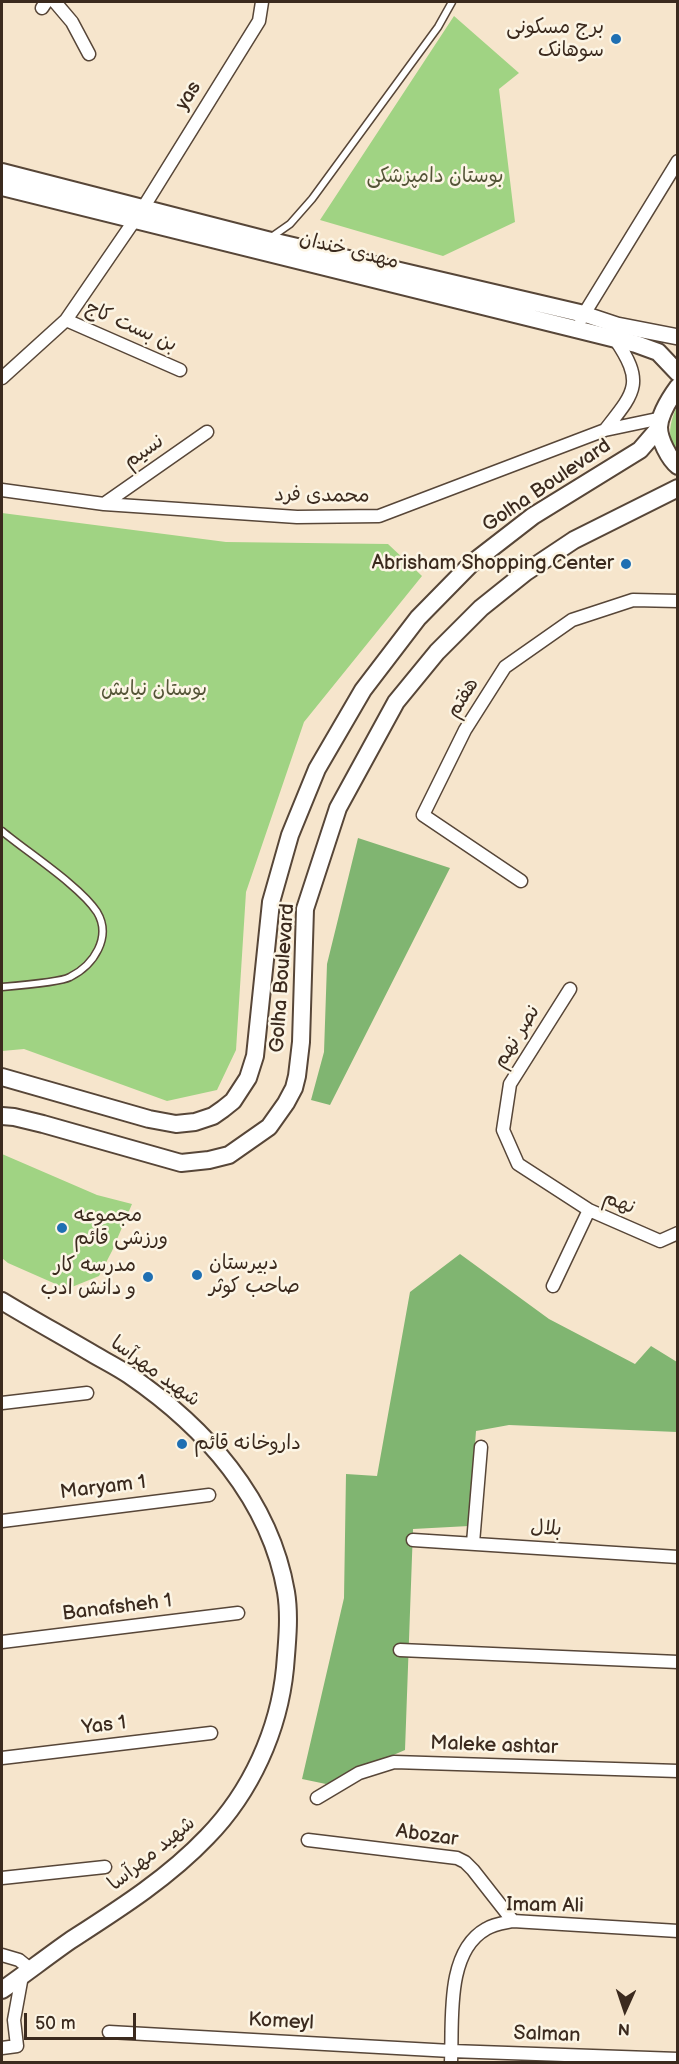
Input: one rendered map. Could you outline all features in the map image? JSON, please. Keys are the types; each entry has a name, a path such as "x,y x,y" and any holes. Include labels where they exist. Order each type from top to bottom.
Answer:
{"main road":[{"name":"مهدی خندان","path":"2,172 139,215 615,339 658,352 678,373"},
{"name":"مهدی خندان","path":"2,187 267,240 584,314"},
{"name":"Golha Boulevard","path":"2,1077 149,1119 176,1124 195,1122 213,1116 233,1101 248,1078 255,1056 271,902 290,835 317,769 363,690 418,618 471,564 533,516 640,450 660,423 665,408 678,387"},
{"path":"660,423 665,447 673,462 678,466"},
{"name":"Golha Boulevard","path":"2,1116 43,1124 182,1163 229,1155 269,1127 286,1103 297,1076 301,1042 305,909 338,808 396,702 437,652 481,608 526,572 574,540 678,488"},
{"name":"شهید مهرآسا","path":"2,1301 128,1374 198,1430 221,1455 247,1491 261,1517 276,1551 286,1593 287,1610 283,1685 277,1716 258,1762 240,1796 208,1837 164,1876 2,1990"}],"street":[{"path":"55,2 72,22 89,54"},
{"name":"yas","path":"2,378 66,320 139,215 259,21 262,2"},
{"path":"574,328 678,161"},
{"name":"مهدی خندان","path":"584,314 617,325 678,337"},
{"name":"بن بست کاج","path":"66,320 180,370"},
{"path":"605,430 629,400 633,390 633,375 629,359 615,339"},
{"name":"محمدی فرد","path":"2,490 104,504 297,517 379,516 605,430 660,423"},
{"name":"نسیم","path":"104,504 207,432"},
{"name":"هفتم","path":"521,881 423,815 465,730 505,667 572,620 633,600 678,601"},
{"name":"نصر نهم","path":"570,989 510,1084 503,1130 518,1164 590,1210"},
{"name":"نهم","path":"553,1286 590,1210 660,1241 678,1233"},
{"path":"2,1403 87,1393"},
{"path":"473,1543 481,1447"},
{"name":"Maryam 1","path":"2,1521 209,1495"},
{"name":"بلال","path":"413,1540 678,1557"},
{"name":"Banafsheh 1","path":"2,1642 238,1613"},
{"path":"400,1650 678,1662"},
{"name":"Yas 1","path":"2,1758 211,1733"},
{"name":"Maleke ashtar","path":"317,1798 359,1773 394,1762 678,1771"},
{"name":"Abozar","path":"308,1840 457,1858 473,1870 513,1921"},
{"path":"2,1878 105,1867"},
{"name":"Imam Ali","path":"451,2056 458,1964 468,1945 487,1928 513,1921 678,1931"},
{"path":"2,1955 19,1960 26,1973 14,2020 17,2046 2,2048"},
{"name":"Komeyl","path":"109,2032 451,2056"},
{"name":"Salman","path":"451,2056 678,2059"}],"lane":[{"path":"267,240 290,224 312,199 438,27 452,2"},
{"path":"2,831 81,894 98,913 104,933 100,949 69,977 2,987"}],"green space":[{"name":"بوستان دامپزشکی","path":"454,16 519,73 499,89 515,222 443,256 320,220"},
{"path":"677,406 677,454 671,442 670,430"},
{"name":"بوستان نیایش","path":"2,513 226,542 388,544 422,576 304,722 246,892 236,1050 217,1090 167,1101 24,1049 2,1051"},
{"path":"358,838 450,868 330,1105 311,1100 324,1052 327,964"},
{"name":"مجموعه ورزشی قائم","path":"2,1154 97,1195 132,1204 99,1276 67,1289 8,1263 2,1258"},
{"path":"460,1254 549,1319 635,1364 651,1346 677,1362 677,1432 509,1425 476,1431 469,1526 413,1529 405,1750 326,1784 302,1779 344,1598 346,1474 377,1476 410,1292"}],"place":[{"name":"برج مسکونی سوهانک","path":"616,39"},
{"name":"Abrisham Shopping Center","path":"626,564"},
{"name":"مجموعه ورزشی قائم","path":"62,1228"},
{"name":"دبيرستان صاحب كوثر","path":"197,1275"},
{"name":"مدرسه کار و دانش ادب","path":"148,1277"},
{"name":"داروخانه قائم","path":"182,1444"}]}
